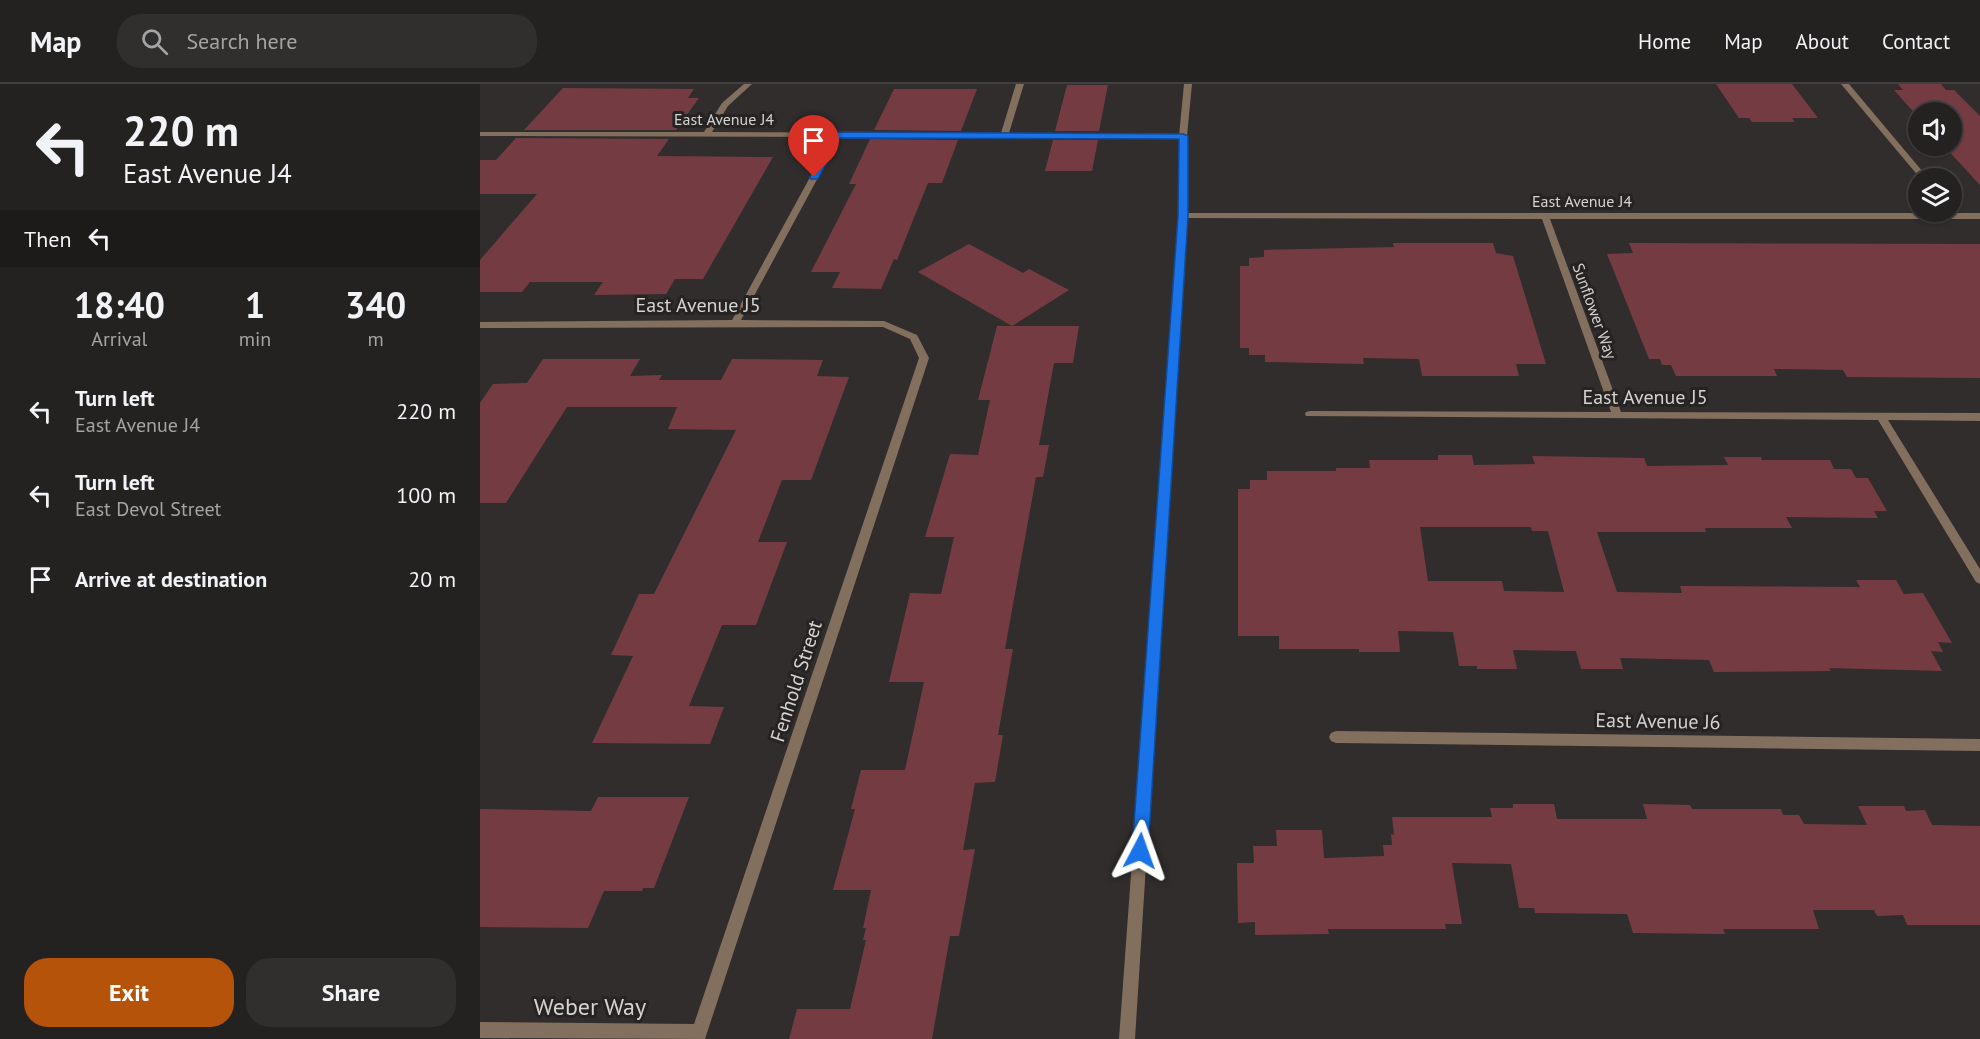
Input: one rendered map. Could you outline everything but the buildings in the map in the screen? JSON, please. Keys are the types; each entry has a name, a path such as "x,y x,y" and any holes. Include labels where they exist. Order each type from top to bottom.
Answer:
{"street":[{"path":"707,134 725,105 748,84"},
{"path":"1005,136 1020,84"},
{"path":"1127,1039 1183,216 1183,136 1188,84"},
{"path":"1845,84 1916,168"},
{"name":"East Avenue J4","path":"480,134 1183,136"},
{"path":"735,323 837,135"},
{"name":"East Avenue J4","path":"1183,216 1908,214"},
{"name":"East Avenue J4","path":"1962,215 1980,216"},
{"name":"Sunflower Way","path":"1545,216 1617,415"},
{"name":"East Avenue J5","path":"484,325 884,324 914,337"},
{"path":"480,335 484,325"},
{"name":"Fenhold Street","path":"698,1036 924,358 914,337"},
{"name":"East Avenue J5","path":"1310,414 1980,417"},
{"path":"1881,417 1980,579"},
{"name":"East Avenue J6","path":"1335,737 1980,745"},
{"name":"Weber Way","path":"480,1030 698,1036"}],"route":[{"path":"814,177 837,135 1183,136 1183,216 1140,851"}]}
